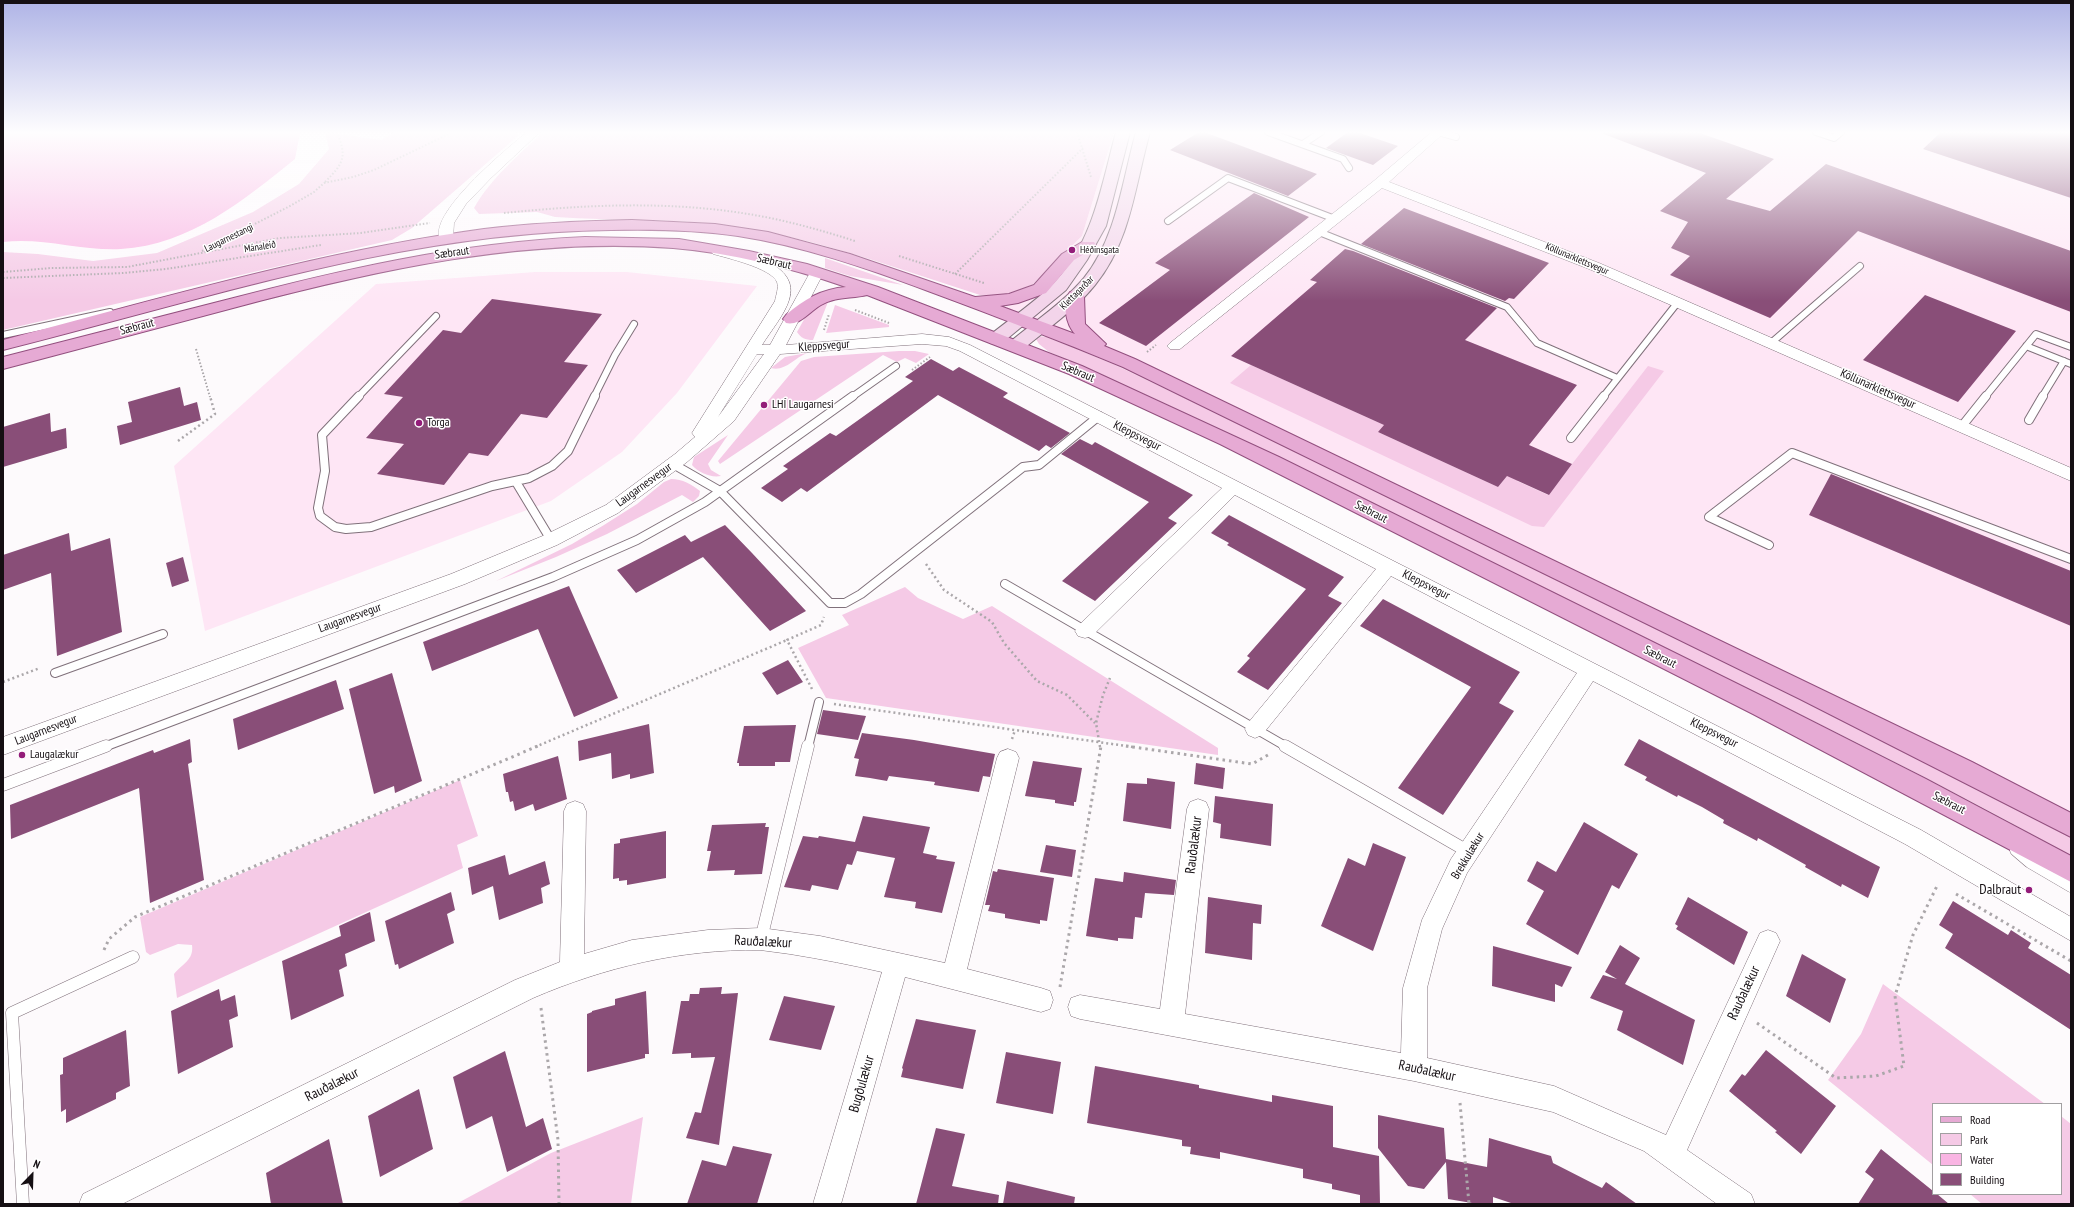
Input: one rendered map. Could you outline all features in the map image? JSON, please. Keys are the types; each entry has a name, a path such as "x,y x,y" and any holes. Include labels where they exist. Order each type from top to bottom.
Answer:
{"main road":[{"name":"Klettagarðar","path":"1006,343 1029,323 1060,286 1088,245 1098,226 1108,188"},
{"name":"Klettagarðar","path":"1029,323 1076,296 1097,271 1114,239 1125,208 1130,188"},
{"name":"Sæbraut","path":"3,345 184,297 339,259 446,238 557,226 680,226 742,232 811,247 858,260 1029,323 1129,363 1808,692 1963,769 2071,826"},
{"name":"Sæbraut","path":"3,363 274,291 385,265 496,247 586,242 674,244 743,254 817,272 873,291 1006,343 1091,377 1157,407 1310,481 1982,820 2071,870"},
{"path":"962,298 999,301 1029,294 1040,289 1068,258 1088,245"},
{"path":"811,247 819,260 817,272"},
{"path":"792,319 808,304 822,296 840,292 873,291"},
{"path":"1076,296 1074,319 1076,326 1085,336 1129,363"}],"street":[{"path":"446,238 446,224 458,205 474,188"},
{"path":"1174,346 1373,188"},
{"name":"Köllunarklettsvegur","path":"1394,188 1524,237 1678,302 2071,474"},
{"name":"Laugarnesvegur","path":"677,461 711,416 782,302 784,290 783,280 776,273 762,266 718,250"},
{"name":"Laugarnesvegur","path":"3,746 458,579 551,540 612,509 677,461 728,417 776,350 817,272"},
{"name":"Kleppsvegur","path":"752,349 776,350 912,339 949,342 966,348 1590,669 1912,837 2071,930"},
{"path":"1085,631 1234,486"},
{"path":"1255,729 1389,566"},
{"name":"Brekkulækur","path":"1414,1068 1415,988 1430,928 1460,866 1590,669"},
{"path":"953,978 1008,758"},
{"name":"Rauðalækur","path":"1171,1024 1198,808"},
{"path":"572,969 575,811"},
{"name":"Rauðalækur","path":"93,1204 524,989 572,969 632,952 708,941 761,939 820,947 897,963 953,978 1171,1024 1414,1068 1554,1099 1653,1142 1741,1204"},
{"name":"Rauðalækur","path":"1671,1155 1768,941"},
{"name":"Bugðulækur","path":"827,1204 897,963"}],"lane":[{"path":"1168,221 1214,188"},
{"path":"1255,188 1335,219"},
{"path":"1319,232 1507,307 1537,343 1617,378"},
{"path":"1772,343 1860,266"},
{"path":"3,335 184,297"},
{"path":"1570,438 1678,302"},
{"path":"436,316 322,435 325,471 318,500 318,508 320,516 326,522 335,527 346,529 371,527 492,486 516,482 541,473 561,459 568,451 615,355 634,324"},
{"path":"1962,426 2036,334 2071,347"},
{"path":"2026,346 2067,363 2029,420"},
{"path":"3,785 552,577 637,540 705,502 896,366"},
{"path":"677,461 720,490 830,603 845,602 861,594 1023,467 1039,465 1098,416"},
{"path":"1769,546 1709,517 1792,453 2071,559"},
{"path":"516,482 551,540"},
{"path":"1004,584 1469,852"},
{"path":"55,673 163,634"},
{"path":"761,939 819,702"},
{"path":"1982,820 2030,862 2071,886"},
{"path":"24,1204 12,1013 133,957"}],"path":[{"name":"Laugarnestangi","path":"198,253 290,206 318,188"},
{"path":"950,278 1042,188"},
{"name":"Mánaleið","path":"3,278 124,273 166,269 327,244"},
{"path":"822,337 831,309"},
{"path":"855,310 890,324"},
{"path":"178,441 216,414 196,349"},
{"path":"915,551 934,574 944,590 992,622 1004,643 1037,681 1067,695 1096,723"},
{"path":"95,975 109,939 135,917 787,640 821,624 830,603"},
{"path":"787,640 819,702 1252,764 1283,745"},
{"path":"1060,1001 1101,743 1096,723 1103,695 1110,678"},
{"path":"1737,1008 1836,1078 1876,1076 1904,1066 1895,996 1913,935 1938,884"},
{"path":"1956,894 2070,961 2071,954"},
{"path":"541,1007 558,1140 559,1204"},
{"path":"1460,1102 1469,1204"}],"shaded area":[{"path":"1097,188 2071,188 2071,837 2000,798 1231,420 1047,337 993,317 1033,284 1082,236"},
{"path":"535,272 627,272 757,286 677,393 622,452 551,501 205,631 174,466 376,284"}],"green space":[{"path":"292,188 458,188 412,228 392,240 3,330 3,252 38,254 93,261 157,253 253,212"},
{"path":"488,188 1097,188 1082,236 1033,284 1016,293 997,296 980,295 857,255 763,231 709,223 555,217 537,212 479,214 474,208"},
{"path":"825,258 903,285 850,276 825,268"},
{"path":"828,298 828,302 813,340 805,339 797,332 806,316"},
{"path":"835,305 889,325 889,327 826,333"},
{"path":"1039,336 1047,337 1113,364 1231,420 2000,798 2071,837 2071,856 1948,789 1885,757 1377,506 1181,411 1049,352 1039,344 1036,339"},
{"path":"915,351 929,354 916,363 905,358 897,362 883,355 720,464 718,461 801,361 814,357"},
{"path":"807,353 781,368 771,368 785,357"},
{"path":"1251,365 1384,425 1378,432 1498,487 1516,465 1526,469 1517,481 1548,495 1648,366 1664,371 1544,527 1532,526 1230,383"},
{"path":"728,435 708,464 711,470 721,476 705,474 692,465 694,457"},
{"path":"671,479 690,484 700,491 699,496 693,502 682,495 607,534 556,557 496,581 572,544 637,504 664,482"},
{"path":"905,587 918,598 963,619 992,606 1218,748 1218,755 826,698 798,648 849,625 842,615"},
{"path":"460,780 478,836 457,845 463,868 177,998 174,974 190,958 192,945 178,944 150,955 146,952 140,917"},
{"path":"1883,984 2044,1103 1932,1103 1932,1164 1828,1080 1861,1034"},
{"path":"643,1117 631,1204 456,1204 551,1153"},
{"path":"2062,1117 2071,1124 2071,1204 1982,1204 1971,1195 2062,1195"}],"water":[{"path":"3,188 258,188 215,218 193,230 146,246 106,249 32,241 3,242"}],"building":[{"path":"1268,188 1298,188 1288,196"},
{"path":"1687,188 1739,188 1726,199 1770,211 1797,188 1895,188 2071,251 2071,312 1858,231 1770,318 1670,275 1690,256 1671,248 1688,222 1660,211"},
{"path":"2042,188 2071,188 2071,198"},
{"path":"1254,193 1309,217 1146,346 1099,323 1170,270 1155,263"},
{"path":"1404,208 1549,263 1514,299 1509,298 1505,301 1361,244"},
{"path":"1345,249 1497,308 1465,340 1577,385 1529,445 1572,464 1549,495 1507,476 1498,487 1378,432 1384,425 1231,356 1317,282 1310,280"},
{"path":"1925,295 2016,331 1958,402 1863,360"},
{"path":"492,299 602,314 564,362 588,365 547,418 521,414 488,456 469,453 444,485 377,474 404,444 366,438 403,397 384,394 443,330 461,333"},
{"path":"931,359 953,371 959,367 1008,393 1003,397 1070,433 1051,448 1046,445 1039,451 938,395 807,492 801,488 782,502 761,488 788,469 783,466 830,433 836,436 913,381 905,377"},
{"path":"180,387 184,406 197,402 201,420 120,445 117,426 132,422 128,402"},
{"path":"50,413 51,432 66,428 67,448 3,467 3,427"},
{"path":"1080,439 1092,445 1095,442 1193,495 1168,518 1177,523 1095,601 1062,581 1149,502 1061,454"},
{"path":"1831,474 2071,571 2071,626 1809,515"},
{"path":"1229,515 1344,577 1328,596 1342,603 1268,690 1237,672 1250,658 1247,656 1306,589 1227,545 1229,543 1211,533"},
{"path":"725,525 806,611 770,631 703,557 636,593 617,570 685,535 691,542"},
{"path":"69,533 71,551 110,538 122,632 57,656 51,573 3,590 3,555"},
{"path":"183,557 189,581 172,587 166,563"},
{"path":"569,586 618,698 574,717 538,629 432,671 423,642"},
{"path":"1383,599 1520,672 1499,703 1514,711 1443,815 1398,788 1471,687 1360,626"},
{"path":"788,660 803,682 777,695 762,673"},
{"path":"392,673 422,781 395,793 394,786 374,794 349,689"},
{"path":"336,680 344,709 238,750 233,719"},
{"path":"823,710 866,716 858,740 817,734"},
{"path":"649,724 654,773 630,779 630,774 612,779 611,753 579,761 578,741"},
{"path":"796,725 790,762 775,762 775,766 739,766 739,763 737,763 744,726"},
{"path":"862,733 995,754 990,777 983,776 979,792 934,785 935,782 889,776 887,781 855,776 859,759 854,758"},
{"path":"190,739 192,762 188,764 204,880 150,903 139,788 11,839 10,805 153,750 154,753"},
{"path":"1639,739 1880,867 1868,898 1842,884 1841,887 1758,838 1757,841 1723,823 1724,820 1702,807 1678,795 1677,797 1645,780 1647,777 1624,765"},
{"path":"558,756 567,799 535,811 533,804 515,811 513,801 510,802 508,792 506,792 503,774"},
{"path":"1033,761 1082,768 1074,806 1055,803 1055,800 1025,796"},
{"path":"1196,763 1225,768 1223,789 1194,784"},
{"path":"1147,778 1175,782 1171,829 1123,821 1127,783 1147,784"},
{"path":"1215,796 1273,804 1271,846 1220,838 1221,824 1213,822"},
{"path":"863,816 930,827 923,853 937,856 936,859 955,862 942,913 915,908 916,902 884,897 895,858 857,851 852,865 847,864 838,890 812,885 810,891 784,887 803,836 818,838 819,836 855,842"},
{"path":"1584,822 1638,854 1619,889 1612,885 1578,955 1526,924 1544,891 1527,881 1537,861 1556,872"},
{"path":"766,823 765,827 769,827 762,874 734,875 735,870 707,871 711,851 707,851 712,825"},
{"path":"666,831 666,878 627,885 627,880 619,881 619,878 613,879 614,844 620,843 620,839"},
{"path":"1373,843 1406,857 1373,951 1321,926 1348,858 1365,866"},
{"path":"1046,845 1076,850 1072,877 1040,872"},
{"path":"505,855 509,875 545,861 550,884 541,888 543,903 499,920 493,886 472,895 468,868"},
{"path":"998,869 1054,878 1047,921 1040,920 1040,924 1005,918 1005,914 988,911 990,905 985,905 993,871 997,872"},
{"path":"1124,872 1176,880 1174,895 1145,893 1142,918 1135,917 1133,939 1118,938 1118,941 1086,936 1095,878 1123,882"},
{"path":"451,892 455,910 447,914 454,943 399,969 398,964 395,965 385,921"},
{"path":"1208,897 1262,905 1261,924 1253,923 1252,960 1205,953"},
{"path":"1688,897 1748,932 1734,965 1676,929 1678,926 1675,924"},
{"path":"1953,901 2008,935 2011,930 2031,943 2028,948 2071,975 2071,1030 1945,948 1953,934 1939,925"},
{"path":"370,912 375,941 345,954 347,966 339,970 344,996 291,1020 282,961 341,936 339,926"},
{"path":"1620,945 1640,958 1625,984 1695,1020 1683,1065 1617,1030 1623,1011 1590,998 1603,975 1617,979 1605,972"},
{"path":"1493,946 1572,967 1562,987 1555,984 1555,1002 1492,986"},
{"path":"1802,954 1846,979 1830,1023 1786,996"},
{"path":"722,987 721,994 738,993 719,1145 686,1138 695,1112 701,1113 715,1057 691,1058 691,1053 672,1054 681,1001 689,1001 690,994 699,994 700,988"},
{"path":"219,989 221,1001 235,995 238,1016 229,1020 233,1047 178,1074 171,1011"},
{"path":"646,991 649,1054 645,1054 645,1058 587,1072 587,1014 592,1011 615,1005 615,999"},
{"path":"784,996 835,1006 821,1050 769,1040"},
{"path":"916,1019 976,1030 963,1089 901,1077 902,1068"},
{"path":"126,1030 130,1086 116,1093 116,1099 66,1123 66,1109 61,1112 60,1075 63,1074 63,1058"},
{"path":"1766,1050 1836,1106 1801,1154 1775,1132 1777,1131 1729,1091 1742,1074 1745,1076"},
{"path":"505,1051 526,1127 543,1118 552,1149 507,1172 492,1116 466,1129 453,1077"},
{"path":"1006,1052 1061,1062 1053,1114 996,1103"},
{"path":"1095,1066 1199,1085 1199,1088 1272,1102 1272,1095 1333,1106 1333,1147 1379,1156 1380,1204 1360,1204 1360,1195 1332,1189 1332,1184 1303,1178 1303,1169 1220,1152 1220,1159 1190,1154 1191,1147 1182,1146 1182,1140 1087,1123"},
{"path":"419,1089 433,1149 380,1177 368,1116"},
{"path":"1378,1115 1444,1128 1446,1159 1487,1167 1489,1138 1551,1156 1553,1163 1602,1188 1606,1182 1637,1204 1514,1204 1493,1197 1493,1204 1478,1204 1448,1199 1446,1162 1424,1189 1408,1186 1378,1148"},
{"path":"936,1128 965,1134 952,1186 999,1195 998,1204 916,1204"},
{"path":"329,1139 343,1204 271,1204 266,1173"},
{"path":"733,1146 772,1154 757,1204 687,1204 702,1160 726,1166"},
{"path":"1881,1149 1932,1190 1932,1195 1938,1195 1949,1204 1858,1204 1874,1179 1865,1172"},
{"path":"1007,1181 1075,1197 1074,1204 1003,1204"}],"place":[{"name":"Héðinsgata","path":"1072,250"},
{"name":"LHÍ Laugarnesi","path":"764,405"},
{"name":"Torga","path":"419,423"},
{"name":"Laugalækur","path":"22,755"},
{"name":"Dalbraut","path":"2029,890"}]}
